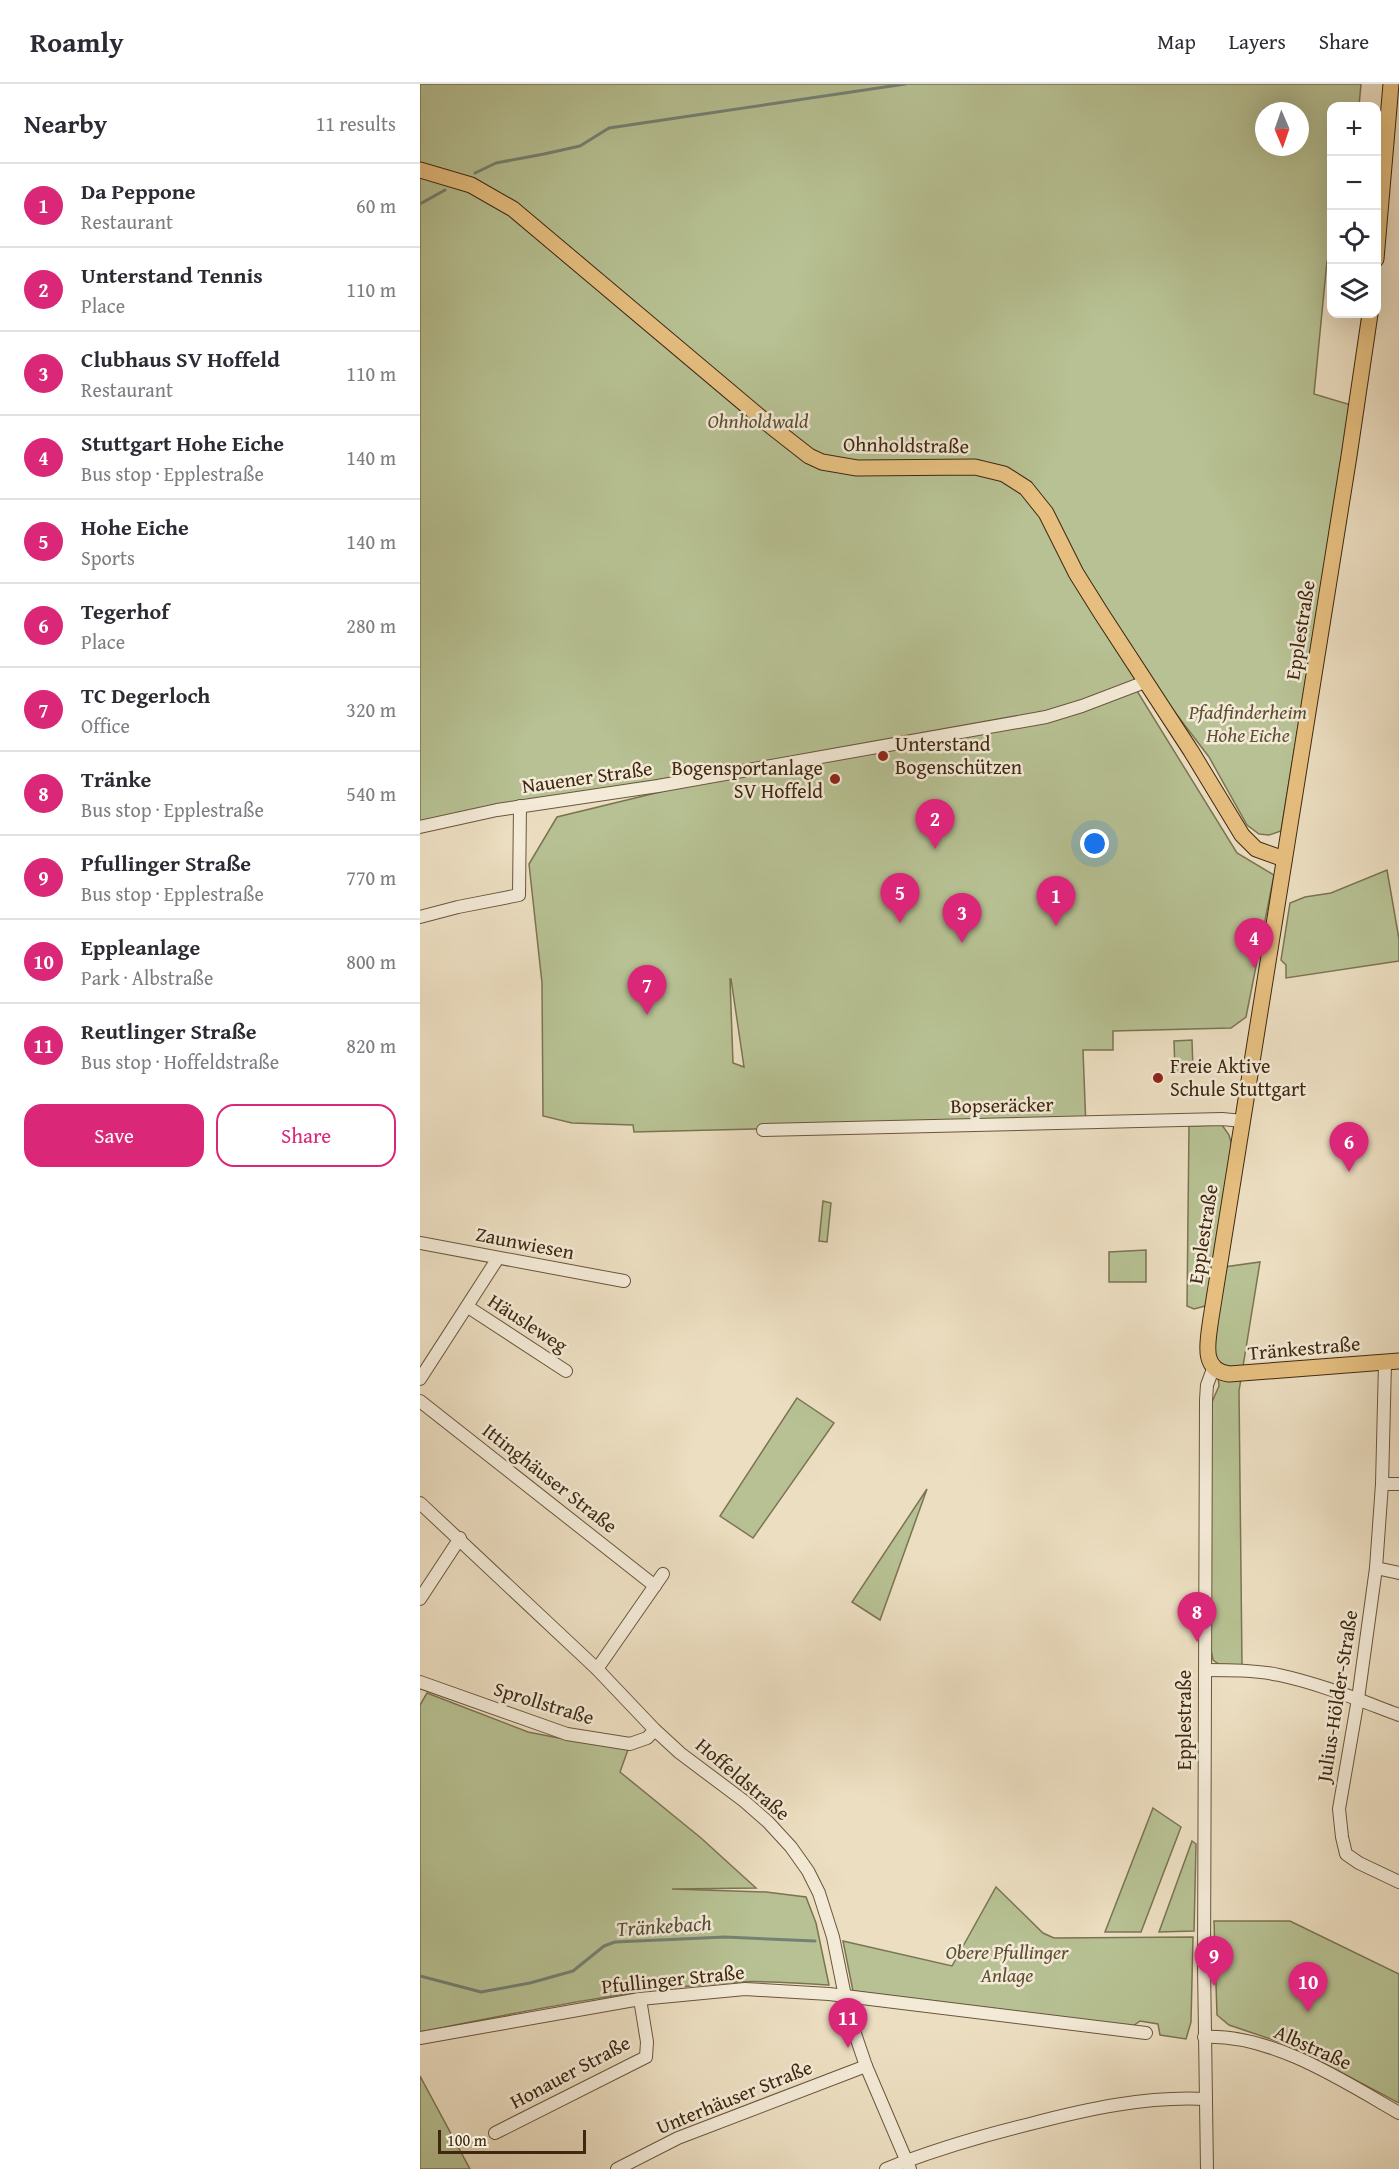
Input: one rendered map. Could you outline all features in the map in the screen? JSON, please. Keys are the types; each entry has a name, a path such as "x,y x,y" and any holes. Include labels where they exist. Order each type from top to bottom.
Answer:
{"main road":[{"path":"1381,210 1391,84"},
{"name":"Ohnholdstraße","path":"420,170 471,185 513,209 763,420 809,456 822,462 857,468 975,467 990,469 1014,480 1031,494 1046,513 1076,573 1191,751 1242,835 1256,849 1284,859"},
{"name":"Epplestraße","path":"1213,1369 1210,1362 1209,1337 1369,318"},
{"name":"Tränkestraße","path":"1213,1369 1219,1373 1236,1374 1392,1362"}],"street":[{"name":"Nauener Straße","path":"420,827 525,805 658,786 1046,717 1074,710 1145,682"},
{"path":"420,917 519,895 525,805"},
{"name":"Bopseräcker","path":"763,1130 1222,1119 1243,1121"},
{"name":"Zaunwiesen","path":"420,1243 624,1281"},
{"path":"420,1378 498,1258"},
{"name":"Häusleweg","path":"468,1307 566,1371"},
{"name":"Julius-Hölder-Straße","path":"1392,1362 1376,1568 1358,1699 1339,1809 1346,1854 1359,1863 1399,1882"},
{"name":"Epplestraße","path":"1207,2169 1204,2037 1206,1400 1213,1369"},
{"name":"Ittinghäuser Straße","path":"420,1401 655,1586"},
{"path":"1382,1484 1399,1484"},
{"name":"Hoffeldstraße","path":"420,1503 460,1538 597,1669 655,1730 680,1753 744,1801 791,1847 808,1871 819,1893 833,1937 849,2016 866,2066 909,2165"},
{"path":"420,1599 460,1538"},
{"path":"1376,1568 1399,1573"},
{"path":"597,1669 663,1574"},
{"path":"1205,1670 1277,1675 1307,1682 1399,1715"},
{"name":"Sprollstraße","path":"420,1682 567,1734 630,1744 647,1738 655,1730"},
{"name":"Pfullinger Straße","path":"420,2038 640,1999 745,1989 844,1996 1146,2033"},
{"name":"Honauer Straße","path":"495,2133 646,2057 647,2042 640,1999"},
{"name":"Albstraße","path":"1204,2037 1216,2036 1245,2041 1280,2051 1319,2068 1399,2113"},
{"name":"Unterhäuser Straße","path":"617,2169 678,2138 866,2066"},
{"path":"886,2169 909,2165 994,2133 1112,2105 1151,2100 1206,2099"}],"green space":[{"name":"Ohnholdwald","path":"420,84 1361,84 1359,102 1327,102 1327,261 1314,394 1351,405 1281,831 1269,835 1259,834 1247,825 1209,757 1148,677 1137,691 1237,853 1274,875 1246,1017 1231,1028 1113,1031 1113,1050 1083,1050 1086,1128 754,1129 634,1132 633,1125 572,1123 543,1116 542,983 529,864 557,817 701,782 1019,719 515,804 420,824","holes":["731,979 744,1067 733,1063"]},
{"path":"1387,870 1399,939 1399,961 1286,978 1286,965 1281,960 1290,903 1305,897 1331,893"},
{"path":"1192,1040 1193,1071 1175,1072 1174,1041"},
{"path":"1222,1125 1229,1135 1232,1146 1209,1298 1205,1306 1194,1309 1187,1306 1189,1126"},
{"path":"823,1201 831,1203 827,1242 819,1241"},
{"path":"1146,1250 1146,1282 1109,1282 1109,1252"},
{"path":"1260,1262 1239,1391 1242,1665 1220,1665 1213,1660 1211,1650 1210,1419 1212,1402 1219,1386 1214,1342 1224,1267"},
{"path":"797,1398 834,1423 753,1538 720,1516"},
{"path":"927,1489 880,1620 852,1602"},
{"path":"427,1693 528,1732 574,1741 630,1744 620,1772 701,1838 756,1888 672,1889 766,1892 806,1897 816,1923 829,1985 748,1982 697,1985 578,2002 420,2032 420,1705"},
{"path":"1153,1808 1181,1827 1141,1932 1105,1932"},
{"path":"1192,1841 1196,1844 1194,1931 1159,1932"},
{"name":"Obere Pfullinger Anlage","path":"996,1887 1043,1933 1054,1938 1193,1937 1191,2022 1186,2039 1160,2035 1158,2024 1140,2021 1133,2026 853,1991 843,1941 952,1966"},
{"path":"1214,1921 1290,1921 1399,1974 1399,2103 1291,2046 1229,2025 1217,2015"},
{"path":"420,2076 470,2169 420,2169"}],"waterway":[{"path":"475,173 496,163 580,146 609,128 905,84"},
{"path":"420,204 445,190"},
{"name":"Tränkebach","path":"420,1976 481,1992 530,1983 573,1971 604,1946 615,1942 725,1937 815,1941"}],"place":[{"name":"Unterstand Bogenschützen","path":"883,756"},
{"name":"Bogensportanlage SV Hoffeld","path":"835,779"},
{"name":"Unterstand Tennis","path":"935,849"},
{"name":"Hohe Eiche","path":"900,923"},
{"name":"Da Peppone","path":"1056,926"},
{"name":"Clubhaus SV Hoffeld","path":"962,943"},
{"name":"Stuttgart Hohe Eiche","path":"1254,968"},
{"name":"TC Degerloch","path":"647,1015"},
{"name":"Freie Aktive Schule Stuttgart","path":"1158,1078"},
{"name":"Tegerhof","path":"1349,1172"},
{"name":"Tränke","path":"1197,1642"},
{"name":"Pfullinger Straße","path":"1214,1986"},
{"name":"Eppleanlage","path":"1308,2012"},
{"name":"Reutlinger Straße","path":"848,2048"}],"park label":[{"name":"Pfadfinderheim Hohe Eiche","path":"1248,724"}]}
